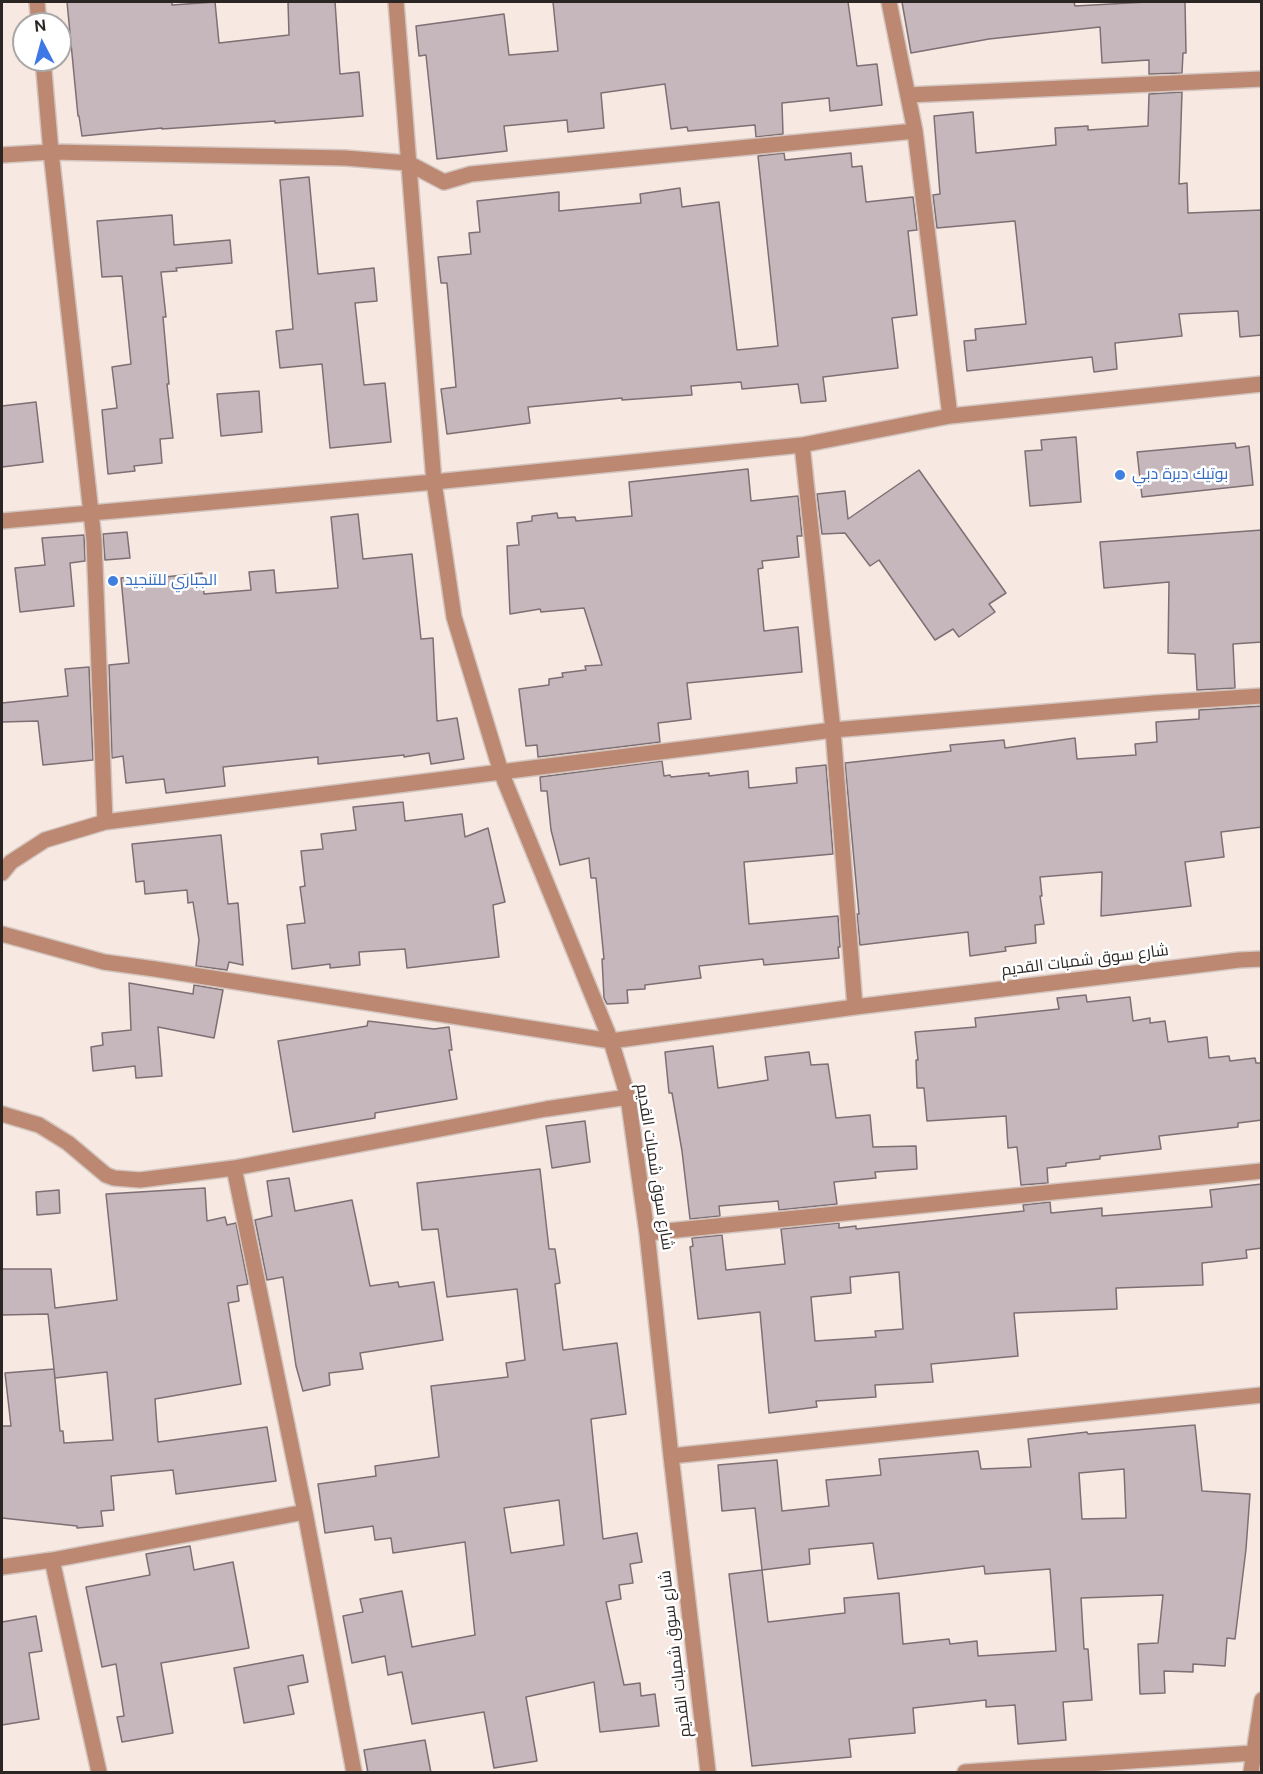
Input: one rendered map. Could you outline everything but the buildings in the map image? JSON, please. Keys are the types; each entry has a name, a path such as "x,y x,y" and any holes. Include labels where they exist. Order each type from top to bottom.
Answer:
{"street":[{"path":"396,2 434,482 454,617 501,772 611,1041"},
{"path":"889,2 915,131 950,416"},
{"path":"44,72 91,512 105,822"},
{"path":"908,95 1262,79"},
{"path":"2,155 51,152 345,158 408,163 444,182 471,174 915,131"},
{"path":"2,521 434,482 802,445 950,416 1262,384"},
{"path":"802,445 833,730 855,1007"},
{"path":"2,873 11,862 45,840 105,822 833,730 1262,696"},
{"path":"2,934 104,962 611,1041"},
{"name":"شارع سوق شمبات القديم","path":"708,1773 647,1233 628,1097 611,1041 855,1007 1262,959"},
{"path":"2,1114 39,1125 68,1143 106,1175 114,1178 140,1180 234,1168 546,1108 628,1097"},
{"path":"234,1168 305,1512 354,1773"},
{"path":"647,1233 1262,1171"},
{"path":"671,1456 1262,1395"},
{"path":"2,1567 52,1560 305,1512"},
{"path":"52,1560 99,1773"},
{"path":"1251,1773 1262,1700"},
{"path":"965,1773 1253,1753"}],"place":[{"name":"بوتيك ديرة دبي","path":"1120,475"},
{"name":"الجباري للتنجيد","path":"113,581"}]}
